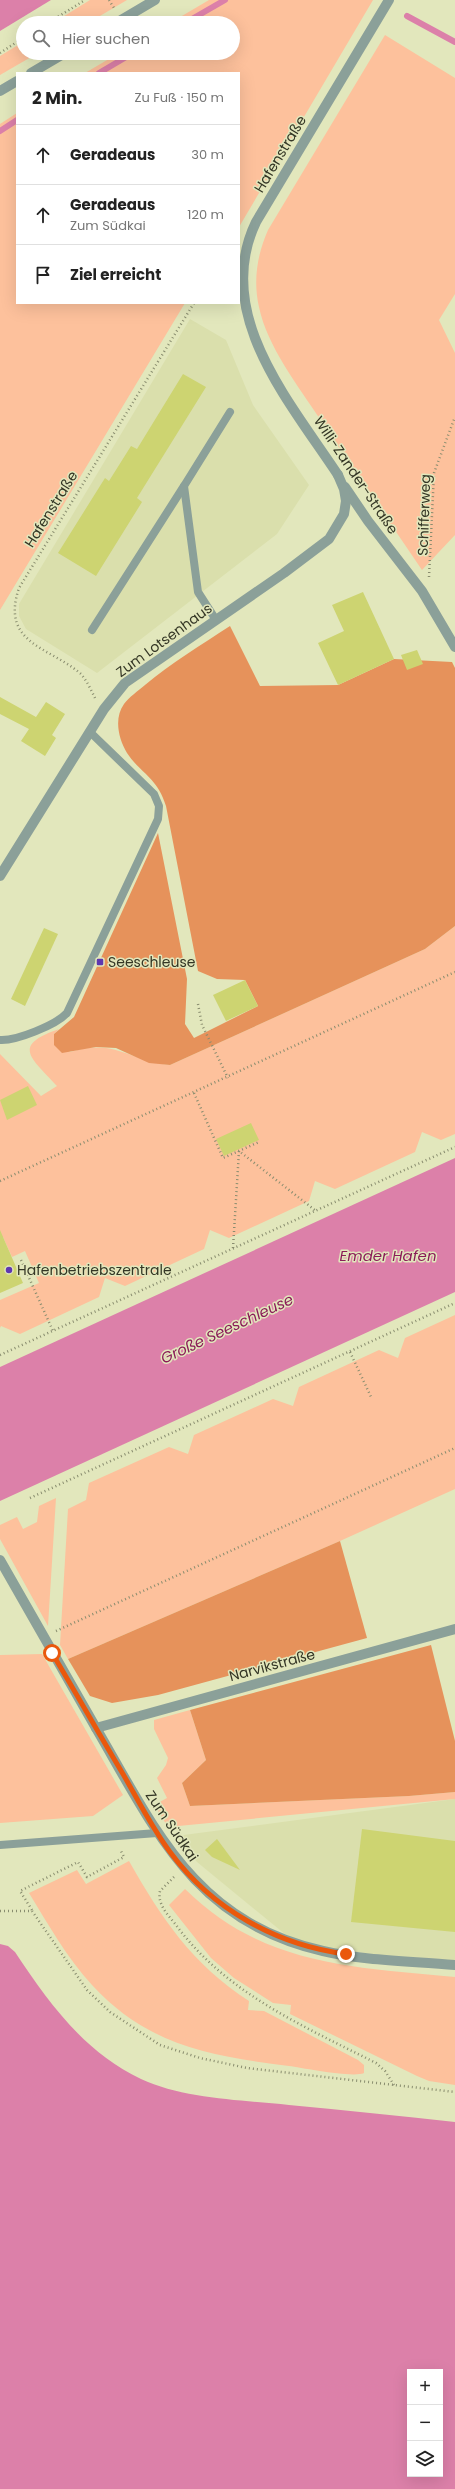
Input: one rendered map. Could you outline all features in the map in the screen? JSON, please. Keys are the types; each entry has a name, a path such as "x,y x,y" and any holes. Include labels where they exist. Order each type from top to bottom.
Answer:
{"street":[{"path":"128,16 155,0"},
{"name":"Hafenstraße","path":"253,336 245,310 242,288 242,264 247,241 256,222 389,0"},
{"path":"33,72 53,60"},
{"path":"0,91 16,82"},
{"name":"Willi-Zander-Straße","path":"253,336 280,386 359,509 422,592 455,647"},
{"name":"Zum Lotsenhaus","path":"0,876 104,709 125,683 284,573 329,539 337,528 345,508 344,489 338,475"},
{"name":"Zum Südkai","path":"0,1560 157,1833 184,1869 219,1902 239,1916 297,1944 324,1952 455,1965"},
{"name":"Narvikstraße","path":"96,1728 455,1629"}],"lane":[{"path":"92,630 230,412"},
{"path":"184,486 198,592 216,620"},
{"path":"0,1040 14,1039 58,1021 67,1013 158,819 159,806 154,794 90,732"},
{"path":"0,1845 157,1833"}],"path":[{"path":"59,16 85,0"},
{"path":"0,53 16,43"},
{"name":"Hafenstraße","path":"104,709 81,675 22,638 14,625 11,607 18,588 193,304"},
{"name":"Schifferweg","path":"422,592 431,573 434,474 455,417"},
{"path":"0,1181 228,1078 455,972"},
{"path":"198,1004 202,1025 228,1078"},
{"path":"194,1093 223,1158 260,1142"},
{"path":"0,1356 455,1146"},
{"path":"239,1151 316,1211"},
{"path":"233,1248 239,1151"},
{"path":"21,1260 53,1331"},
{"path":"30,1498 455,1303"},
{"path":"350,1352 372,1399"},
{"path":"54,1632 455,1448"},
{"path":"119,1860 87,1877 78,1862 20,1891 32,1911 87,1990 110,2012 160,2045 200,2058 247,2068 455,2092"},
{"path":"184,1869 162,1887 159,1894 160,1903 181,1933 207,1962 231,1982 286,2018 376,2063 385,2071 394,2085"},
{"path":"0,1911 32,1911"}],"shaded area":[{"path":"90,0 127,0 100,16 64,16"},
{"path":"209,0 373,0 240,225 240,72 87,72 107,60 240,60 240,16 182,16"},
{"path":"385,35 455,78 455,294 439,320 455,353 455,535 422,570 284,365 263,322 256,288 259,258 268,230"},
{"path":"16,46 16,60 26,60 0,75 0,56"},
{"path":"16,114 16,304 184,304 0,610 0,124"},
{"path":"190,319 226,340 253,405 309,485 277,534 97,673 26,629 19,616 19,604"},
{"path":"230,626 260,686 338,685 394,659 452,662 455,668 455,926 425,949 170,1065 149,1063 116,1048 96,1047 62,1053 54,1045 54,1034 74,1017 158,833 187,979 185,1024 194,1038 258,1006 245,980 217,979 198,971 166,806 158,788 127,753 121,741 118,728 121,710 131,696 176,662"},
{"path":"455,926 455,1134 441,1140 422,1132 415,1152 335,1189 315,1181 309,1201 229,1238 210,1230 204,1249 125,1286 105,1278 99,1297 20,1334 1,1326 0,1328 0,1300 39,1283 25,1251 12,1257 3,1237 0,1238 0,1054 41,1096 57,1086 34,1060 30,1053 30,1047 34,1041 59,1029 54,1034 70,1052 86,1048 111,1049 156,1063 170,1065 425,949"},
{"path":"455,1315 455,1489 340,1541 68,1659 60,1645 68,1509 86,1500 89,1483 169,1447 188,1454 194,1435 273,1399 293,1406 299,1387 379,1350 398,1358 405,1338"},
{"path":"56,1498 48,1626 0,1539 0,1525 17,1517 23,1529 37,1522 39,1506"},
{"path":"340,1541 367,1638 158,1695 112,1703 90,1696 68,1659"},
{"path":"431,1645 455,1741 455,1792 409,1796 190,1806 182,1783 206,1760 190,1710"},
{"path":"42,1654 123,1795 93,1816 0,1823 0,1655"},
{"path":"190,1710 206,1760 182,1783 190,1806 409,1796 455,1792 455,1799 168,1827 154,1805 167,1798 157,1778 166,1765 168,1758 154,1729 154,1720"},
{"path":"455,1799 455,1965 297,1944 197,1862 176,1836"},
{"path":"129,1861 166,1921 180,1939 211,1972 249,2001 248,2010 264,2011 358,2060 364,2065 364,2073 350,2074 328,2072 233,2058 207,2052 182,2045 158,2035 135,2022 113,2006 74,1964 29,1893 77,1870 86,1884"},
{"path":"185,1889 215,1914 246,1934 278,1948 311,1958 345,1965 455,1977 455,2085 429,2081 417,2076 290,2014 291,2005 273,2003 234,1978 211,1958 169,1905"}],"water":[{"path":"0,0 51,0 25,16 16,16 16,21 0,31"},
{"name":"Emder Hafen","path":"455,1158 455,1292 0,1501 0,1367"},
{"path":"0,1944 8,1946 15,1952 41,1990 69,2024 85,2040 102,2055 121,2068 158,2086 214,2098 455,2122 455,2489 0,2489"}],"building":[{"path":"183,374 206,387 137,498 142,502 96,576 58,553 105,478 109,481 131,446 137,449"},
{"path":"363,592 394,659 338,685 318,643 344,631 332,605"},
{"path":"417,650 423,664 407,670 401,655"},
{"path":"0,697 36,717 46,702 65,714 52,735 56,738 45,756 21,741 29,729 0,714"},
{"path":"44,928 58,934 25,1006 11,999"},
{"path":"245,980 258,1006 226,1021 213,995"},
{"path":"28,1086 37,1105 7,1120 0,1100"},
{"path":"251,1123 259,1140 224,1156 216,1139"},
{"name":"Hafenbetriebszentrale","path":"0,1230 23,1283 0,1293"},
{"path":"362,1829 455,1841 455,1932 351,1922"},
{"path":"217,1839 240,1870 212,1857 205,1850"}],"waterway":[{"path":"197,16 225,0"},
{"path":"407,16 455,42"},
{"path":"101,72 121,60"},
{"path":"0,131 16,121"}],"place":[{"name":"Seeschleuse","path":"100,962"},
{"name":"Hafenbetriebszentrale","path":"9,1270"}],"route":[{"path":"52,1653 169,1852 200,1886 219,1902 260,1929 297,1944 324,1952 346,1954"}],"water label":[{"name":"Große Seeschleuse","path":"227,1329"}]}
